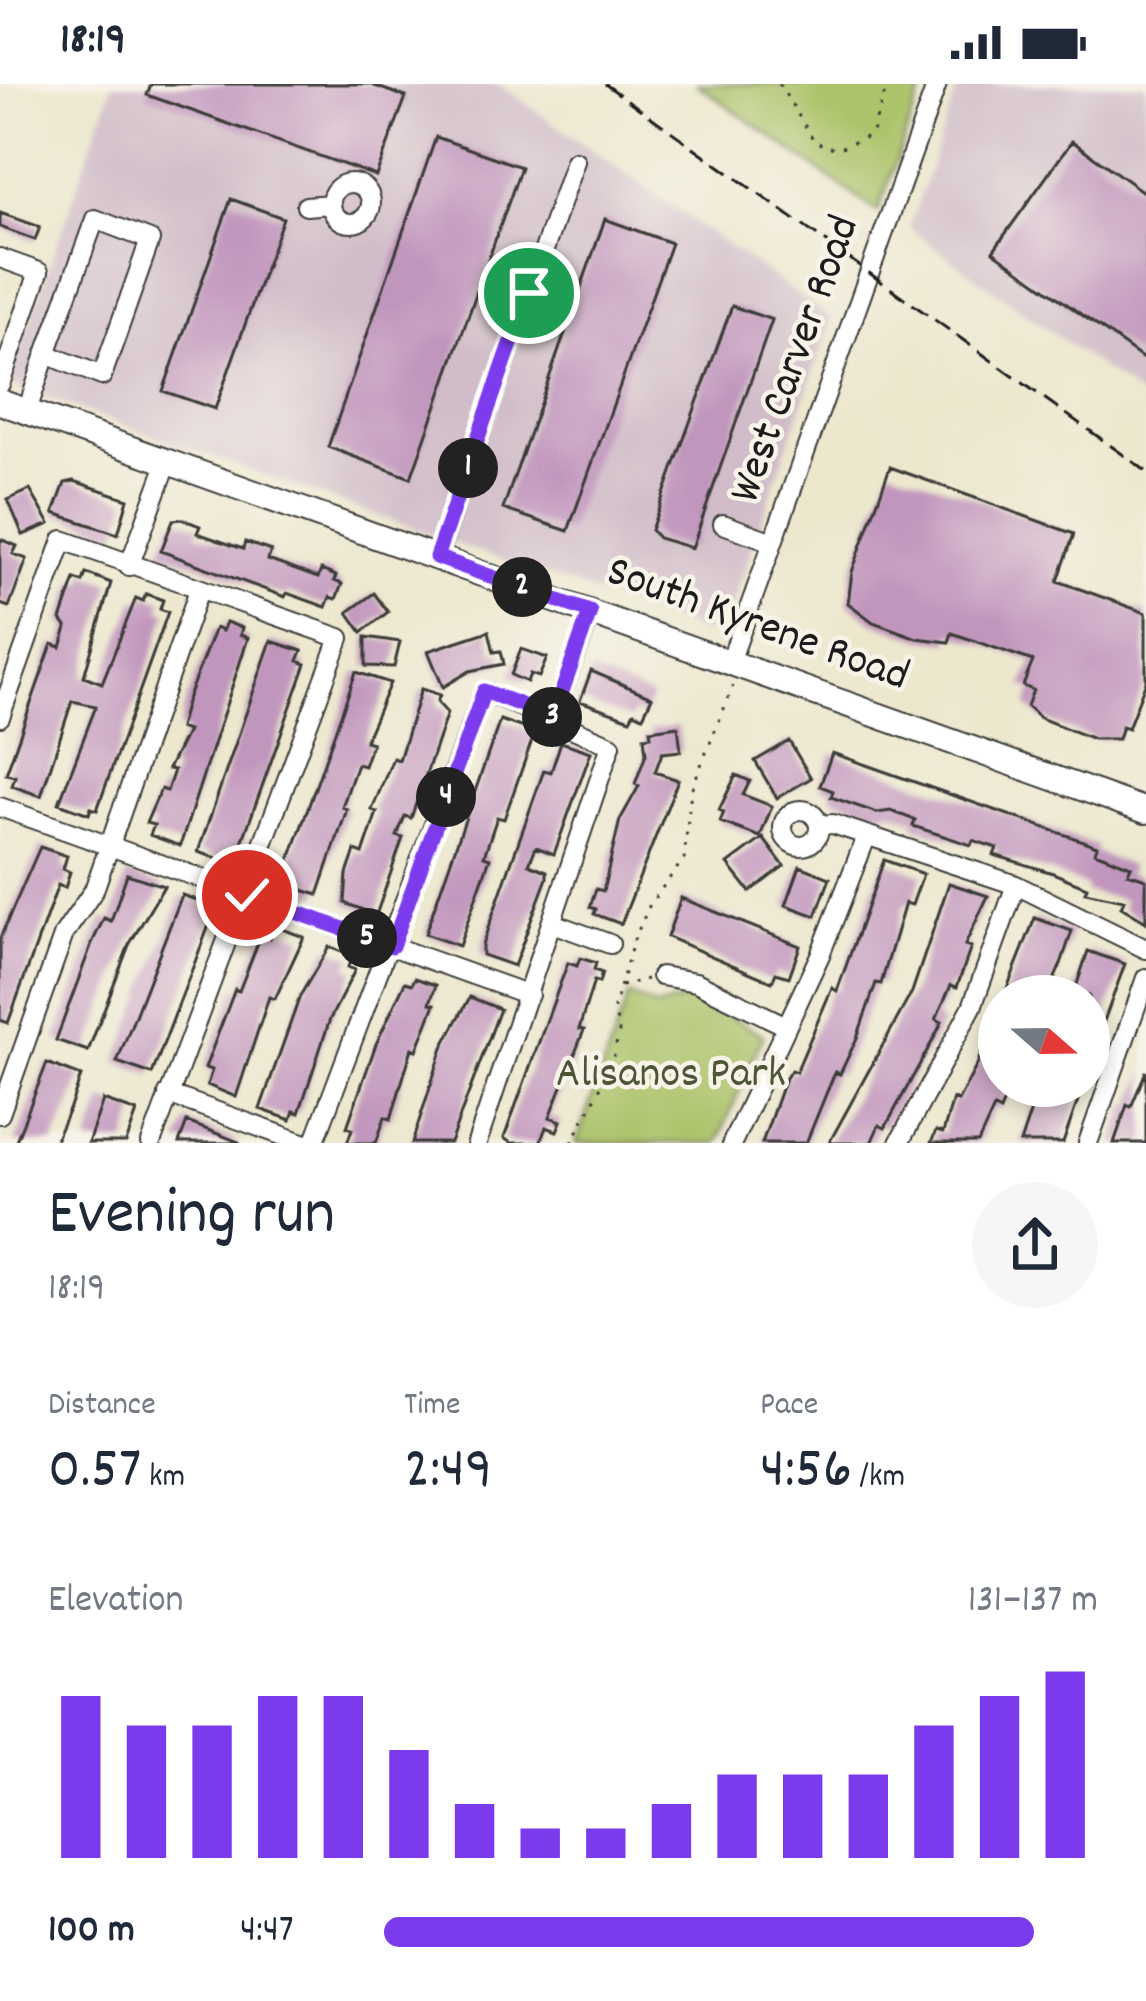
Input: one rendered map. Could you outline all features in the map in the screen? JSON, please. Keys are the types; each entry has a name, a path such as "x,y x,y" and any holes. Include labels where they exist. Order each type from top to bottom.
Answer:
{"main road":[{"name":"South Kyrene Road","path":"0,402 1146,811"}],"street":[{"name":"West Carver Road","path":"730,662 937,84"},
{"path":"436,557 575,161"},
{"path":"359,184 369,193 376,216 344,222 331,204 339,186 359,184"},
{"path":"306,206 331,204"},
{"path":"27,411 46,354 95,219 150,240 102,376 46,354"},
{"path":"0,258 39,272 0,384"},
{"path":"129,566 167,461"},
{"path":"723,524 773,542"},
{"path":"0,717 63,540 340,638 151,1143"},
{"path":"0,1114 64,934 94,890 199,590"},
{"path":"553,717 590,612"},
{"path":"314,1143 392,946 484,691 611,745 555,924 477,1143"},
{"path":"0,808 529,995"},
{"path":"819,825 867,835 1016,885 1146,949"},
{"path":"732,1143 867,835"},
{"path":"899,1143 972,1007 1016,885"},
{"path":"555,924 610,944"},
{"path":"661,976 696,982 786,1026"},
{"path":"1088,1143 1146,978"},
{"path":"169,1094 303,1143"}],"path":[{"path":"778,84 815,142 837,149 872,135 888,84"},
{"path":"572,1143 611,1066 620,986 650,904 684,859 691,790 732,688"},
{"path":"620,986 661,976"}],"shaded area":[{"path":"113,84 498,84 832,319 726,622 704,632 8,384"},
{"path":"959,84 1146,84 1146,401 909,228"}],"green space":[{"path":"697,84 924,84 878,212"},
{"name":"Alisanos Park","path":"629,995 656,1008 695,997 763,1035 717,1143 576,1143"}],"building":[{"path":"151,84 369,84 406,97 376,176 147,95"},
{"path":"436,137 521,167 411,478 328,447"},
{"path":"1072,141 1146,194 1146,361 993,251"},
{"path":"231,199 283,218 215,409 163,391"},
{"path":"0,213 40,227 35,240 0,227"},
{"path":"605,219 671,243 568,531 503,509"},
{"path":"732,306 772,320 692,548 658,538 651,530"},
{"path":"890,467 1074,534 1058,581 1146,613 1146,681 1128,728 1122,726 1118,739 1093,739 1040,718 1027,706 1033,690 1023,686 1033,661 952,633 949,642 917,638 873,622 848,603 852,572"},
{"path":"74,481 128,499 118,534 54,513 65,483"},
{"path":"30,490 50,524 23,535 8,500"},
{"path":"173,520 200,526 197,533 243,549 245,542 271,551 268,560 318,578 321,570 336,576 334,581 342,584 336,599 330,597 326,607 287,593 285,597 161,551"},
{"path":"0,539 17,546 13,554 27,559 9,607 0,604"},
{"path":"86,573 111,583 84,676 102,683 136,598 143,601 146,594 163,600 160,609 168,612 97,810 91,808 89,814 59,803 96,706 72,701 41,796 12,786 15,776 6,774 52,644 61,647 67,628 61,620 75,579 83,582"},
{"path":"374,593 388,612 362,632 348,612"},
{"path":"226,622 242,628 240,635 248,638 180,846 150,835 154,825 146,823 161,789 167,791 174,770 168,769 187,731 179,728 186,702 215,628 222,631"},
{"path":"489,631 494,652 501,651 504,664 470,671 443,687 428,651"},
{"path":"366,637 400,642 394,667 366,666"},
{"path":"271,641 302,651 298,661 306,664 236,859 230,857 228,862 198,852"},
{"path":"521,649 547,658 539,677 530,674 527,682 511,675"},
{"path":"591,671 652,697 643,716 634,712 630,719 580,701"},
{"path":"356,672 390,683 365,741 372,743 364,766 357,764 342,807 347,809 318,895 288,885 290,879 284,876"},
{"path":"421,689 440,695 437,702 447,713 411,818 405,816 397,836 403,838 376,915 345,903 347,874 355,851 363,854 377,812 372,810 393,758 399,760"},
{"path":"500,720 535,732 504,819 497,817 484,856 490,858 459,946 425,934"},
{"path":"678,726 681,751 662,753 655,772 678,780 621,924 594,914 596,909 590,907 596,889 603,891 620,820 639,786 635,784 646,754 644,737 651,736 650,730"},
{"path":"789,741 811,778 777,798 755,761"},
{"path":"561,742 591,752 554,854 536,847 529,864 547,871 547,878 514,966 482,955 482,945 544,770 551,772"},
{"path":"832,753 1097,846 1095,852 1131,866 1128,873 1146,879 1146,922 1121,907 1124,900 1085,892 1087,887 1053,873 994,855 997,848 973,840 971,845 913,826 915,820 891,811 877,813 831,797 833,791 820,786"},
{"path":"736,775 750,781 743,795 772,806 760,837 720,822 724,812 719,810"},
{"path":"763,838 784,866 750,892 728,864"},
{"path":"40,847 67,856 63,869 70,872 65,888 58,885 8,1023 0,1020 0,938"},
{"path":"884,860 923,874 912,905 905,903 881,984 876,983 857,1038 840,1074 835,1072 806,1143 762,1143 784,1081 791,1070 796,1072 832,988 837,991"},
{"path":"800,866 830,878 816,916 786,905"},
{"path":"127,874 164,886 129,945 88,1051 56,1040 92,943 104,918 111,921"},
{"path":"949,883 988,896 965,945 971,947 957,987 951,985 936,1019 942,1022 885,1128 879,1125 871,1143 829,1143 912,992"},
{"path":"182,895 216,907 152,1074 117,1062"},
{"path":"681,898 800,946 789,977 776,973 772,982 667,937"},
{"path":"1035,918 1072,931 1056,975 1012,975"},
{"path":"274,926 304,937 275,999 269,997 236,1097 207,1085 212,1070 205,1068 261,935 270,938"},
{"path":"329,947 352,956 348,967 355,970 330,1019 299,1113 294,1111 291,1120 260,1109 300,996"},
{"path":"1088,951 1125,964 1110,1005 1110,975 1080,975"},
{"path":"580,958 596,963 594,970 602,973 599,983 594,981 579,1029 584,1030 550,1117 561,1121 557,1131 546,1127 540,1143 511,1143 504,1138 560,984 568,963 577,966"},
{"path":"415,978 436,985 430,1003 435,1004 417,1050 412,1048 391,1119 385,1117 376,1143 347,1143 352,1129 347,1127 376,1044 405,982 412,984"},
{"path":"470,997 500,1009 450,1143 412,1143 443,1047"},
{"path":"47,1063 81,1076 71,1105 54,1143 15,1143"},
{"path":"977,1065 978,1107 1002,1107 1000,1111 994,1108 978,1143 931,1143 936,1131 943,1133 953,1099 958,1101"},
{"path":"1146,1071 1146,1143 1114,1143 1127,1105 1131,1107"},
{"path":"103,1100 137,1112 126,1143 88,1143"},
{"path":"1032,1107 1076,1107 1063,1143 1020,1143"},
{"path":"187,1122 239,1142 239,1143 179,1143"}],"railway":[{"path":"605,84 1146,471"}],"route":[{"path":"247,895 392,946 484,691 553,717 590,612 436,557 529,293"}]}
